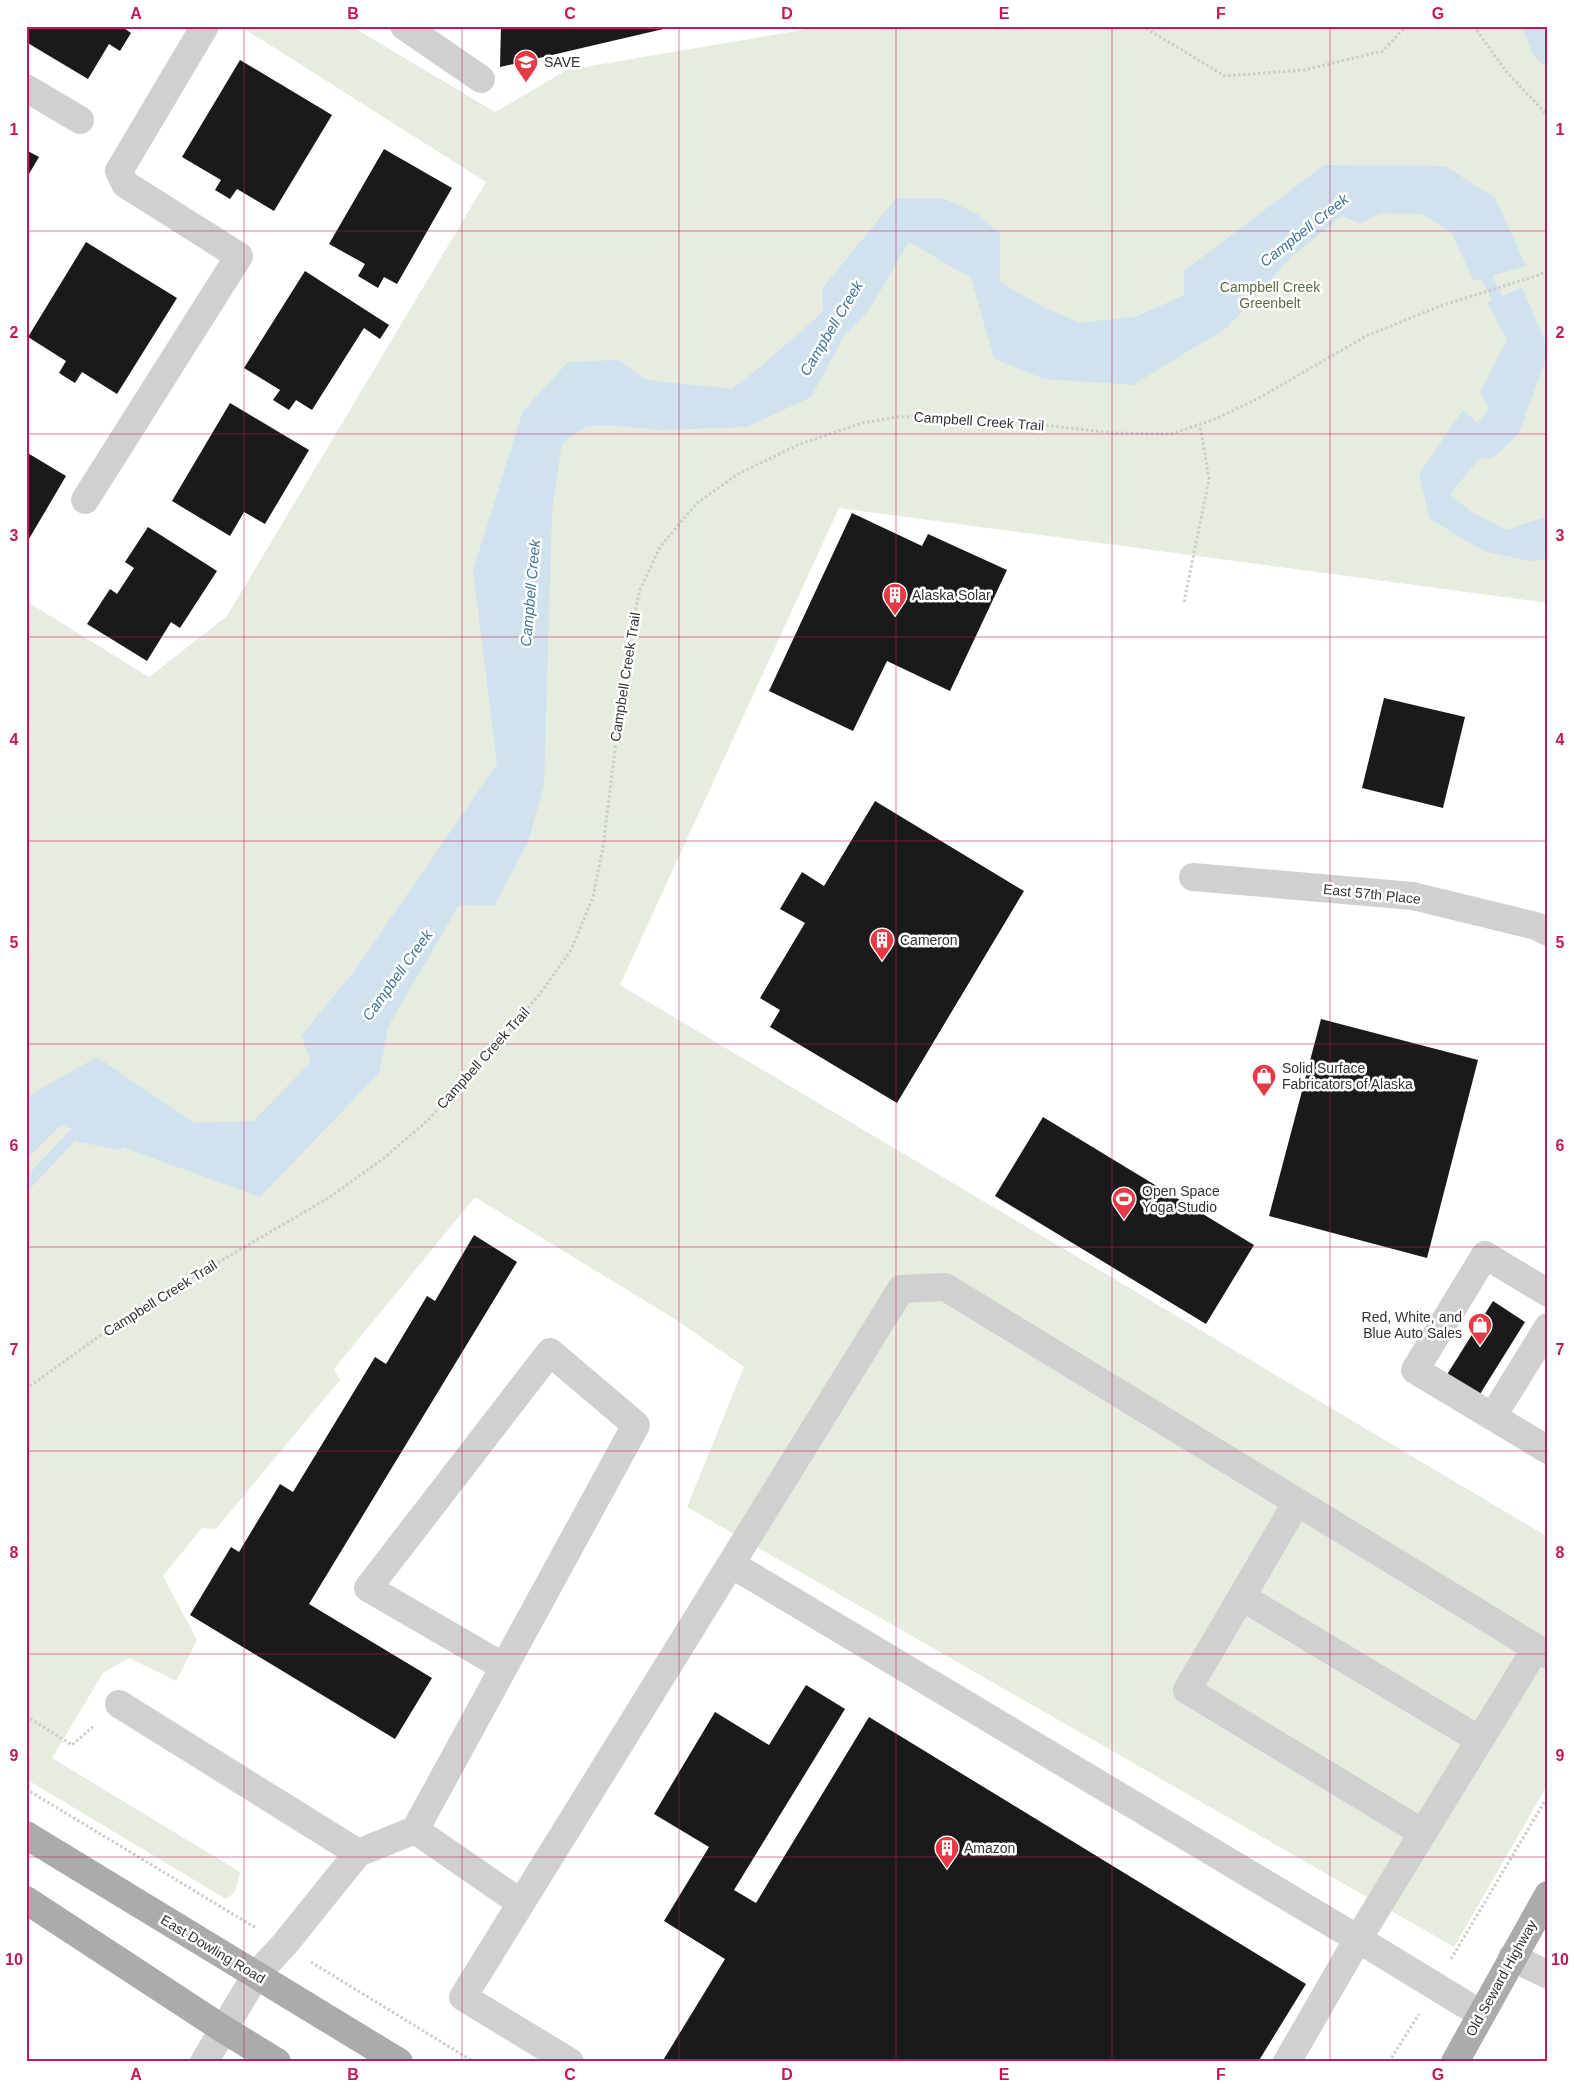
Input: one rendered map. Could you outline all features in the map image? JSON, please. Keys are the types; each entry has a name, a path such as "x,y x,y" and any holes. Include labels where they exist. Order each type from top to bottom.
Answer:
{"main road":[{"name":"East Dowling Road","path":"26,1836 399,2062"},
{"name":"Old Seward Highway","path":"1455,2062 1548,1895"},
{"path":"26,1900 223,2029 277,2062"}],"street":[{"path":"85,500 238,256 125,184 118,171 205,26"},
{"path":"404,26 481,79"},
{"path":"26,88 80,120"},
{"name":"East 57th Place","path":"1192,877 1413,896 1536,926 1548,932"},
{"path":"1548,1293 1486,1255 1415,1370 1548,1450"},
{"path":"570,2062 463,1997 901,1289 945,1287 1542,1652 1480,1740 1358,1939 1287,2062"},
{"path":"1492,1416 1548,1327"},
{"path":"204,2062 256,1975 284,1945 358,1853 415,1830 504,1667 636,1425 550,1352 368,1588 504,1667"},
{"path":"1297,1502 1186,1690 1423,1833"},
{"path":"731,1564 1481,2014"},
{"path":"1242,1597 1480,1740"},
{"path":"120,1704 358,1853"},
{"path":"415,1830 521,1903"},
{"path":"1512,1957 1548,1975"}],"path":[{"path":"1142,26 1225,76 1304,70 1383,51 1406,26"},
{"path":"1474,26 1505,70 1548,116"},
{"name":"Campbell Creek Trail","path":"26,1389 130,1314 330,1196 384,1158 427,1121 505,1036 542,991 571,950 593,897 603,847 629,637 640,590 660,547 697,503 738,474 800,444 862,423 897,417 935,416 1010,421 1114,433 1171,434 1200,425 1259,398 1366,336 1440,306 1539,275 1548,270"},
{"path":"1184,602 1209,479 1200,425"},
{"path":"26,1716 72,1745 96,1724 111,1698 120,1704"},
{"path":"26,1789 474,2062"},
{"path":"1389,2062 1548,1796"}],"green space":[{"name":"Campbell Creek Greenbelt","path":"240,26 351,26 495,112 567,70 825,26 1548,26 1548,603 839,508 620,985 1548,1537 1548,1784 1454,1947 687,1507 744,1367 678,1321 475,1197 334,1369 340,1380 216,1529 202,1528 163,1576 197,1640 176,1681 129,1658 103,1673 52,1758 240,1872 235,1892 226,1899 26,1779 26,601 149,677 227,616 486,182"}],"water":[{"path":"1522,26 1548,26 1548,70 1532,53"},
{"path":"1324,165 1445,166 1495,198 1526,266 1474,281 1451,232 1422,214 1380,213 1360,224 1342,216 1290,258 1228,327 1133,385 1044,379 994,359 971,278 909,242 869,310 844,336 811,397 747,427 661,430 616,426 587,426 562,443 552,511 544,785 528,842 494,906 459,905 388,1027 379,1073 260,1197 61,1125 26,1160 26,1097 97,1057 194,1123 253,1121 311,1062 301,1036 355,970 497,764 473,570 523,411 568,362 618,360 647,380 732,389 823,312 822,289 896,198 943,198 977,214 1000,233 1000,282 1045,308 1080,323 1138,316 1184,295 1184,271"},
{"path":"1522,287 1548,348 1548,353 1519,433 1493,458 1479,459 1450,494 1469,510 1506,530 1548,516 1548,559 1528,561 1484,551 1430,519 1419,474 1463,410 1477,423 1489,409 1480,392 1507,339 1487,303"}],"building":[{"path":"26,26 121,26 131,33 120,51 109,44 88,79 26,42"},
{"path":"501,26 672,26 672,27 500,67"},
{"path":"240,60 332,115 274,211 237,189 230,199 215,190 221,180 182,157"},
{"path":"384,149 452,188 397,284 384,277 378,288 358,276 365,264 329,244"},
{"path":"26,150 39,157 26,179"},
{"path":"86,242 177,298 117,394 82,372 75,383 59,373 66,361 28,337"},
{"path":"305,271 389,325 380,339 364,328 312,410 296,400 289,410 273,400 280,390 244,368"},
{"path":"230,403 309,450 265,524 244,512 230,536 172,501"},
{"path":"26,452 66,476 26,544"},
{"name":"Alaska Solar","path":"852,513 922,546 928,534 1007,570 950,691 887,661 853,731 769,691"},
{"path":"148,527 217,571 180,628 171,622 147,661 87,624 110,589 117,594 134,568 125,562"},
{"path":"1384,698 1465,717 1443,808 1362,788"},
{"name":"Cameron","path":"875,801 1024,891 897,1103 770,1027 780,1010 760,998 805,923 780,909 802,872 824,886"},
{"path":"1321,1019 1478,1060 1427,1258 1269,1216"},
{"name":"Open Space Yoga Studio","path":"1043,1117 1254,1245 1206,1324 995,1196"},
{"path":"474,1235 517,1262 309,1604 432,1678 395,1739 190,1615 231,1547 239,1552 280,1484 293,1492 375,1357 386,1364 427,1296 435,1301"},
{"path":"1493,1301 1525,1322 1475,1402 1443,1381"},
{"name":"Amazon","path":"806,1685 845,1709 734,1890 756,1903 869,1717 1306,1984 1258,2062 662,2062 725,1959 664,1921 709,1847 654,1814 715,1712 769,1745"}],"waterway":[{"name":"Campbell Creek","path":"1481,264 1503,311"},
{"name":"Campbell Creek","path":"26,1185 73,1135 119,1144"}],"place":[{"name":"SAVE","path":"526,83"},
{"name":"Alaska Solar","path":"895,616"},
{"name":"Cameron","path":"882,961"},
{"name":"Solid Surface Fabricators of Alaska","path":"1264,1097"},
{"name":"Open Space Yoga Studio","path":"1124,1220"},
{"name":"Red, White, and Blue Auto Sales","path":"1480,1346"},
{"name":"Amazon","path":"947,1869"}]}
